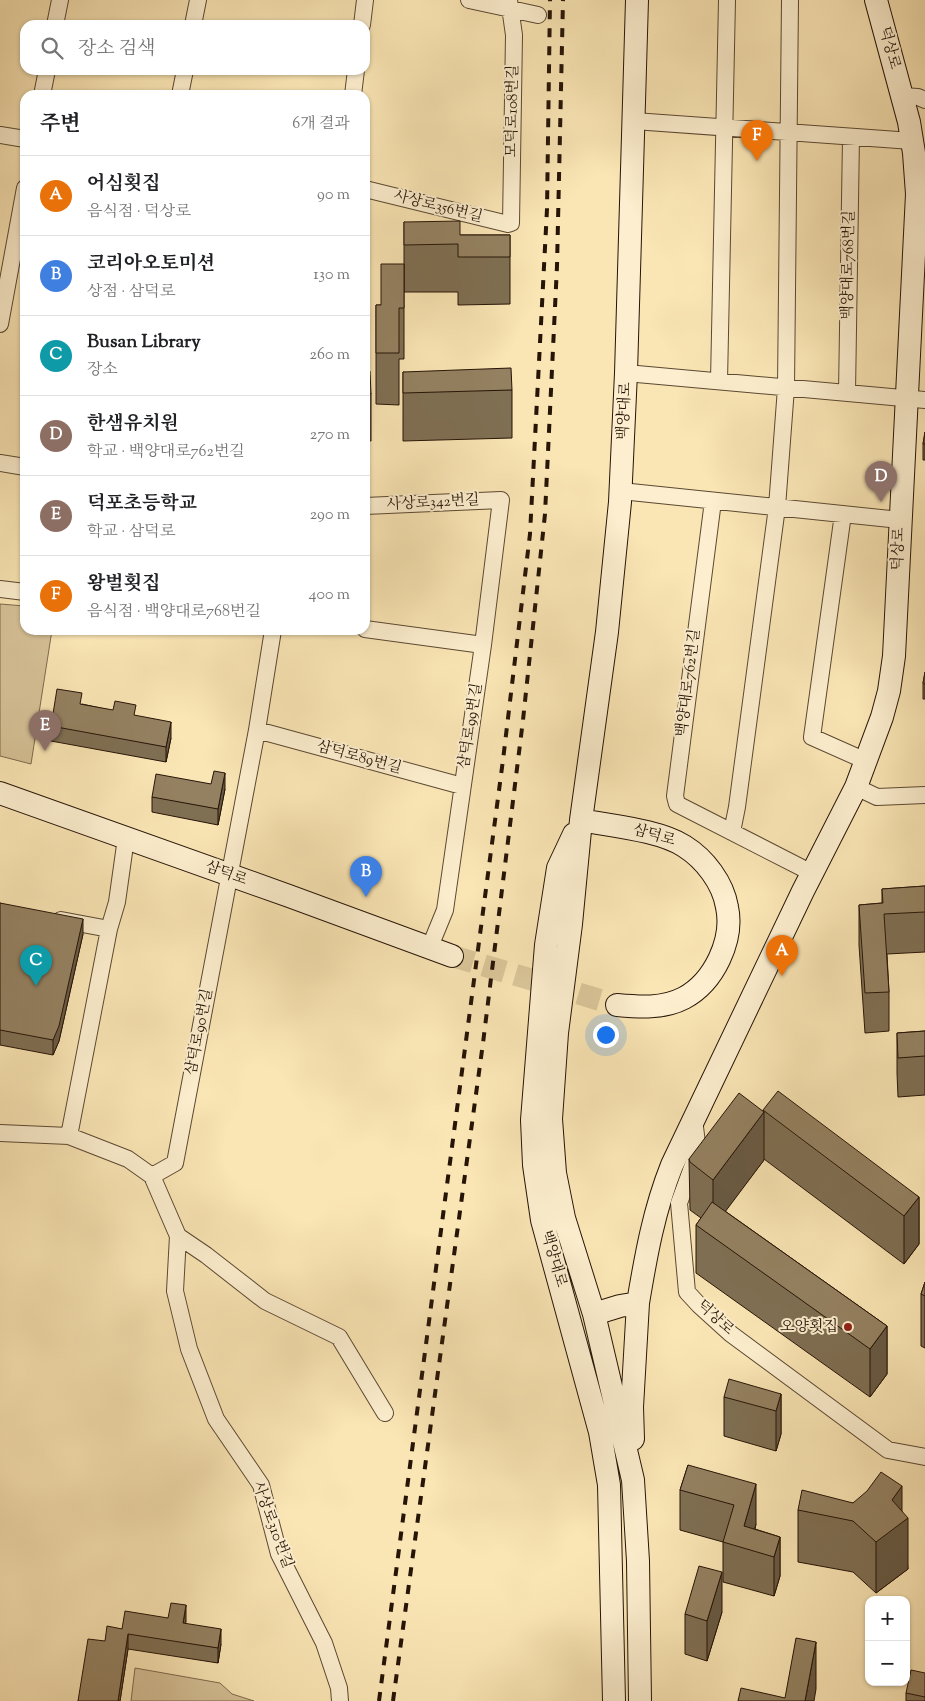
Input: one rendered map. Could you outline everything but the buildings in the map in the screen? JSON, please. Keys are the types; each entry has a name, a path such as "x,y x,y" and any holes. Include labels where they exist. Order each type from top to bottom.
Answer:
{"main road":[{"name":"백양대로","path":"637,0 621,491 606,632 581,820 571,924 557,1033 551,1119 555,1173 564,1218 594,1314 633,1480 638,1561 640,1701"},
{"name":"덕상로","path":"633,1480 632,1407 638,1303 649,1238 661,1192 694,1116 856,787 882,717 889,691 894,656 900,520 916,399 917,194 912,141 876,0"},
{"name":"삼덕로","path":"0,793 452,956"},
{"name":"백양대로","path":"581,820 558,868 546,945 532,1120 533,1156 542,1220 600,1432 609,1485 614,1701"},
{"name":"삼덕로","path":"581,820 662,836 683,845 709,869 721,887 728,908 724,947 716,968 703,984 685,998 669,1004 646,1007 617,1005"},
{"path":"594,1314 638,1303"}],"street":[{"path":"56,20 60,0"},
{"path":"194,20 198,0"},
{"path":"363,20 365,0"},
{"path":"469,0 509,4 538,15"},
{"path":"719,381 727,0"},
{"path":"732,832 737,807 777,507 786,388 790,0"},
{"name":"모덕로108번길","path":"509,4 514,35 511,222"},
{"path":"43,90 46,75"},
{"path":"181,90 184,75"},
{"path":"354,90 355,75"},
{"path":"902,96 918,97 925,100"},
{"path":"634,121 912,141"},
{"path":"0,135 20,138"},
{"name":"백양대로768번길","path":"847,393 851,136"},
{"name":"사상로356번길","path":"370,191 508,224 511,222"},
{"path":"0,324 20,215"},
{"path":"626,373 916,399"},
{"path":"0,463 20,466"},
{"path":"621,491 900,520"},
{"name":"사상로342번길","path":"370,506 501,500"},
{"name":"삼덕로99번길","path":"429,949 445,910 483,645 501,500"},
{"name":"백양대로762번길","path":"713,501 675,796 677,804 812,873"},
{"path":"843,514 812,737 866,761"},
{"path":"0,589 20,591"},
{"path":"370,630 483,645"},
{"path":"230,875 272,635"},
{"name":"삼덕로89번길","path":"257,730 462,786"},
{"path":"856,787 877,797 925,795"},
{"path":"70,1136 109,929 117,902 126,838"},
{"name":"삼덕로90번길","path":"152,1176 175,1163 230,875"},
{"path":"46,916 109,929"},
{"name":"덕상로","path":"694,1116 698,1150 679,1202 687,1292 731,1334 888,1450 925,1457"},
{"path":"0,1133 70,1136 128,1159 152,1176"},
{"name":"사상로310번길","path":"152,1176 178,1236 175,1291 189,1349 216,1419 261,1485 279,1554 324,1643 339,1688 340,1701"},
{"path":"178,1236 206,1255 265,1301 339,1337 385,1413"}],"shaded area":[{"path":"0,604 20,606 20,635 51,635 31,764 0,756"},
{"path":"135,1668 220,1683 232,1694 254,1701 131,1701"}],"tunnel":[{"path":"452,956 617,1005"}],"railway":[{"path":"379,1701 503,760 530,534 547,209 550,0"},
{"path":"393,1701 483,1043 523,720 545,514 557,266 563,0"}],"place":[{"name":"왕벌횟집","path":"757,161"},
{"name":"한샘유치원","path":"881,502"},
{"name":"덕포초등학교","path":"45,751"},
{"name":"코리아오토미션","path":"366,897"},
{"name":"어심횟집","path":"782,976"},
{"name":"Busan Library","path":"36,986"},
{"name":"오양횟집","path":"848,1327"}]}
